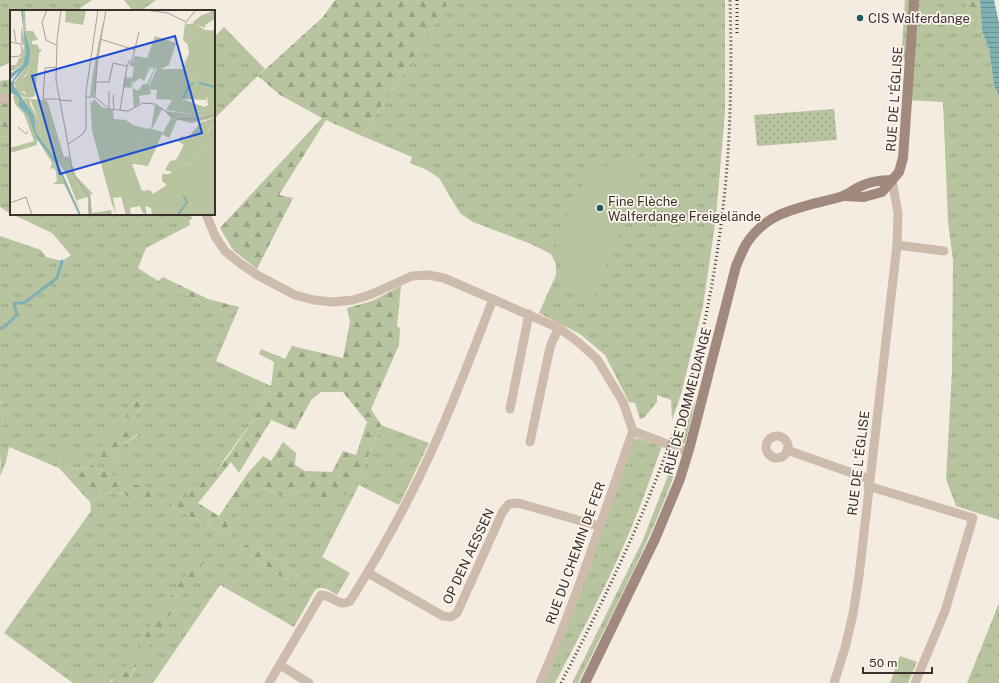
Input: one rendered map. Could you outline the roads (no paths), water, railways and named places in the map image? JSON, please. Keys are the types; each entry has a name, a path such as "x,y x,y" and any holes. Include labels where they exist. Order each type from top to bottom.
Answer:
{"main road":[{"name":"RUE DE L'ÉGLISE","path":"892,180 898,172 903,158 914,0"},
{"name":"RUE DE DOMMELDANGE","path":"585,683 655,539 680,479 736,266 746,245 759,228 776,215 795,208 842,196 874,181 892,180"}],"street":[{"path":"0,98 10,100"},
{"name":"RUE DE L'ÉGLISE","path":"834,683 845,648 853,614 897,245 898,213 892,180"},
{"path":"206,215 215,236 225,251 257,275 295,295 320,301 333,302 353,300 372,294 412,276 428,275 444,278 560,328 597,359 623,402 632,431 688,452"},
{"path":"897,245 944,251"},
{"path":"269,683 322,595 326,595 340,603 346,604 350,601 368,573 404,508 432,449 456,395 493,299"},
{"path":"510,409 529,314"},
{"path":"530,442 549,352 552,342 560,328"},
{"name":"RUE DU CHEMIN DE FER","path":"540,683 553,653 632,431"},
{"path":"787,450 869,482 973,518 945,611 915,683"},
{"name":"OP DEN AESSEN","path":"368,573 443,616 451,617 457,613 503,511 509,504 518,503 599,526"},
{"path":"280,664 308,683"}],"water":[{"path":"980,0 994,0 999,23 999,96 994,86 989,49 982,31"}],"waterway":[{"path":"0,328 3,328 17,315 14,303 24,303 57,278 62,261"}],"railway":[{"path":"561,683 637,526 674,433 693,371 713,278 726,182 730,104 730,0"},
{"path":"737,0 737,33"}],"place":[{"name":"CIS Walferdange","path":"860,18"},
{"name":"Fine Flèche Walferdange Freigelände","path":"600,208"}]}
